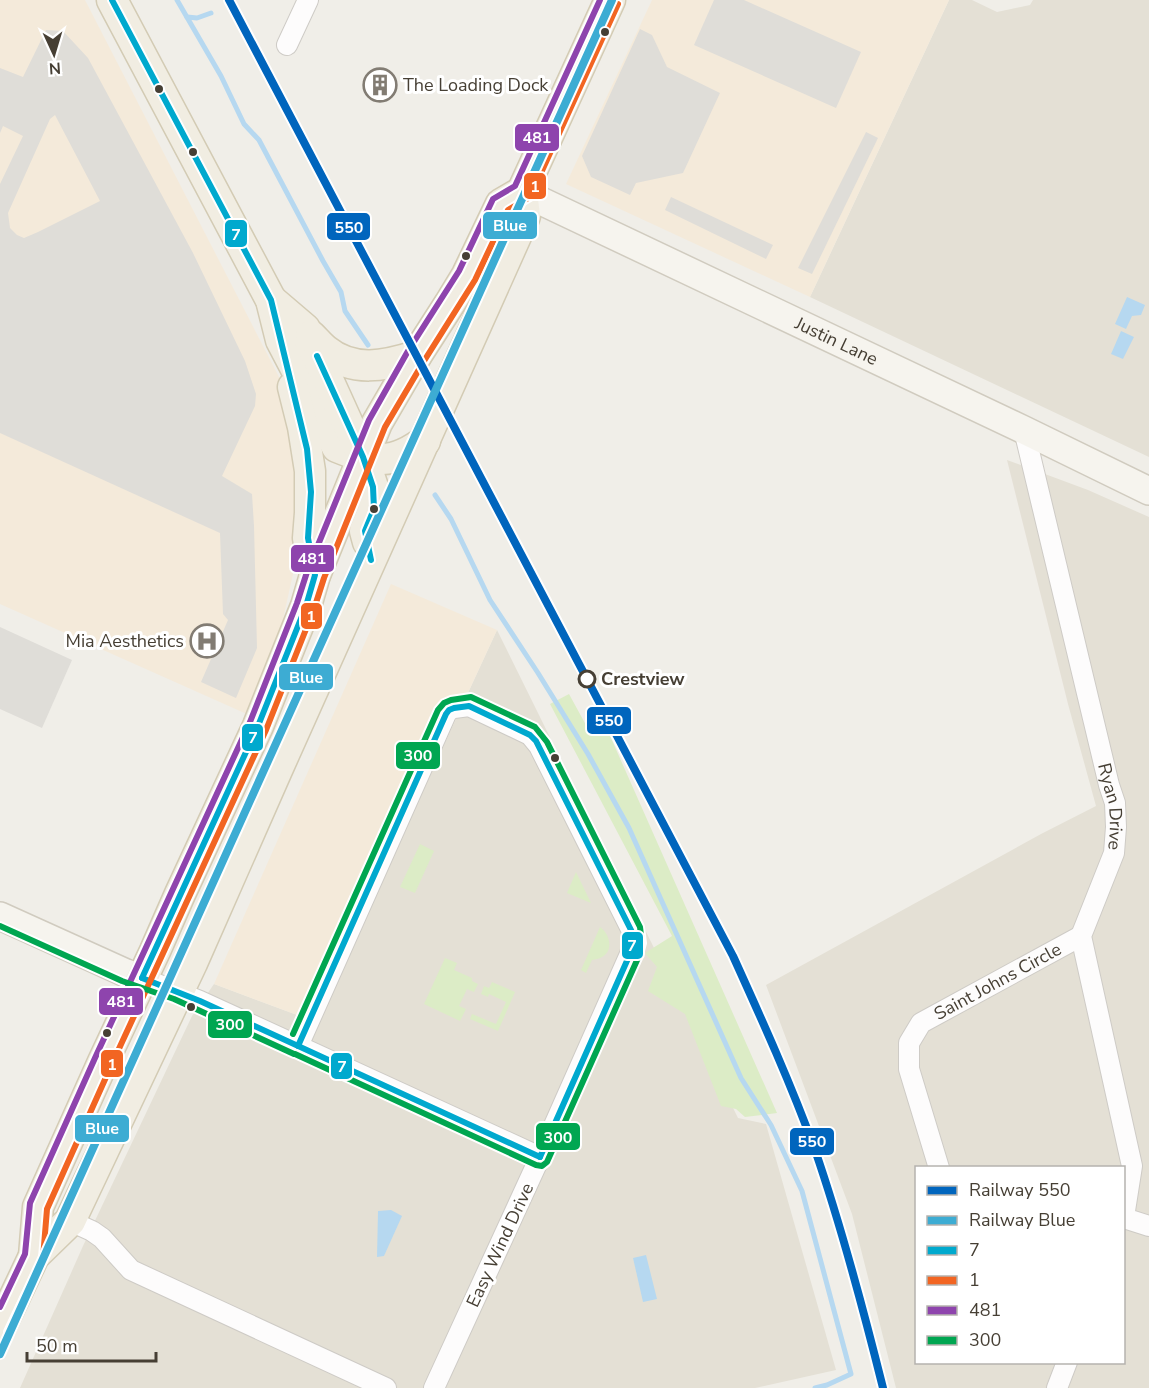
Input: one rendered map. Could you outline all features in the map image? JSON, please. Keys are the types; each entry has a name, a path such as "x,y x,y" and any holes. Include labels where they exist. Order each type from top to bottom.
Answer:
{"main road":[{"path":"112,0 272,300 363,457 373,487 374,509 365,531 371,560"},
{"path":"0,1328 34,1256 70,1221 192,963 525,216 522,192 610,0"},
{"path":"34,1256 38,1207 258,726 306,606 315,575 378,423 466,275 501,204 522,192"},
{"path":"293,335 352,363 378,365 416,356"},
{"path":"293,335 311,492 308,538 315,575"},
{"path":"363,457 382,460 402,456 425,441"}],"street":[{"path":"287,45 308,0"},
{"name":"Justin Lane","path":"522,192 1149,491"},
{"name":"Ryan Drive","path":"1024,430 1115,803 1114,853 1081,936"},
{"name":"Easy Wind Drive","path":"298,1046 446,714 454,708 469,706 530,735 536,741 627,921 633,936 632,948 434,1388"},
{"path":"0,916 126,973 177,991 540,1156"},
{"path":"1081,936 1132,1166 1125,1211"},
{"name":"Saint Johns Circle","path":"939,1166 909,1069 909,1043 921,1023 1081,936"},
{"path":"1125,1217 1149,1226"},
{"path":"70,1221 102,1238 131,1270 386,1388"},
{"path":"1057,1388 1066,1364"}],"shaded area":[{"path":"0,0 85,0 279,377 289,404 299,444 297,556 281,628 249,715 0,604"},
{"path":"652,0 949,0 810,297 566,184"},
{"path":"714,0 744,0 861,52 836,108 694,45"},
{"path":"949,0 972,0 997,12 1030,5 1033,0 1149,0 1149,457 810,297"},
{"path":"640,29 652,35 667,67 720,93 683,173 636,183 630,195 591,177 582,156"},
{"path":"46,30 63,31 88,58 193,253 245,361 256,394 255,406 222,476 252,494 257,648 236,698 201,682 228,620 223,614 220,533 0,433 0,184 23,136 3,126 0,133 0,68 23,77","holes":["55,115 100,201 24,238 10,228 8,213 50,119"]},
{"path":"866,132 878,138 812,274 798,268"},
{"path":"671,197 773,245 766,259 665,210"},
{"path":"1007,460 1088,490 1149,517 1149,1388 896,1388 852,1214 766,985 1096,806"},
{"path":"391,584 497,630 316,1022 214,984"},
{"path":"0,627 72,660 42,728 0,709"},
{"path":"497,630 738,1118 766,1124 836,1370 755,1388 20,1388 83,1246 192,1016 214,984 316,1022"}],"green space":[{"path":"569,694 592,736 607,729 777,1113 745,1117 736,1109 721,1106 685,1014 648,991 657,967 645,953 672,936 550,704"},
{"path":"420,844 434,851 415,893 400,887"},
{"path":"576,872 591,903 567,893"},
{"path":"600,927 608,938 608,951 602,957 592,960 586,973 581,970"},
{"path":"445,958 457,963 454,970 472,978 472,981 478,984 474,992 467,989 459,1006 466,1009 460,1021 424,1004"},
{"path":"492,982 515,992 498,1031 470,1019 472,1014 496,1024 506,1002 489,994 488,997 481,994 484,986 489,988"}],"water":[{"path":"1127,297 1145,305 1141,315 1132,316 1126,329 1115,324"},
{"path":"1121,331 1134,337 1123,359 1111,354"},
{"path":"391,1210 402,1216 384,1256 377,1257 378,1211"},
{"path":"646,1255 657,1299 643,1302 633,1258"}],"waterway":[{"path":"177,0 221,76 244,124 259,140 341,292 345,311 368,345"},
{"path":"187,17 197,18 211,13"},
{"path":"435,495 451,519 490,600 588,754 629,828 741,1078 771,1125 802,1191 851,1374 815,1388"}],"rail line":[{"name":"550","path":"229,0 733,956 786,1076 815,1150 852,1268 883,1388"},
{"name":"Blue","path":"0,1354 612,0"}],"transit line":[{"name":"7","path":"112,0 271,300 307,449 311,492 308,538 315,575 306,606 258,726 142,978"},
{"name":"481","path":"0,1307 25,1254 30,1203 250,722 307,572 369,420 408,351 459,271 493,199 515,186 600,0"},
{"name":"1","path":"8,1332 43,1258 47,1209 266,730 385,427 475,280 508,210 530,197 618,4"},
{"name":"7","path":"317,356 363,457 373,487 374,509 365,531 371,560"},
{"name":"300","path":"293,1034 438,710 444,703 451,700 471,697 535,727 547,742 640,927 642,943 638,958 547,1162 542,1166 536,1165 295,1054"},
{"name":"7","path":"298,1046 446,714 454,708 469,706 530,735 536,741 633,934 630,954 540,1157"},
{"name":"300","path":"0,926 122,981 174,999 294,1054"},
{"name":"7","path":"142,978 200,1001 540,1157"}],"place":[{"name":"The Loading Dock","path":"380,85"},
{"name":"Mia Aesthetics","path":"207,641"},
{"name":"Crestview","path":"587,679"}]}
